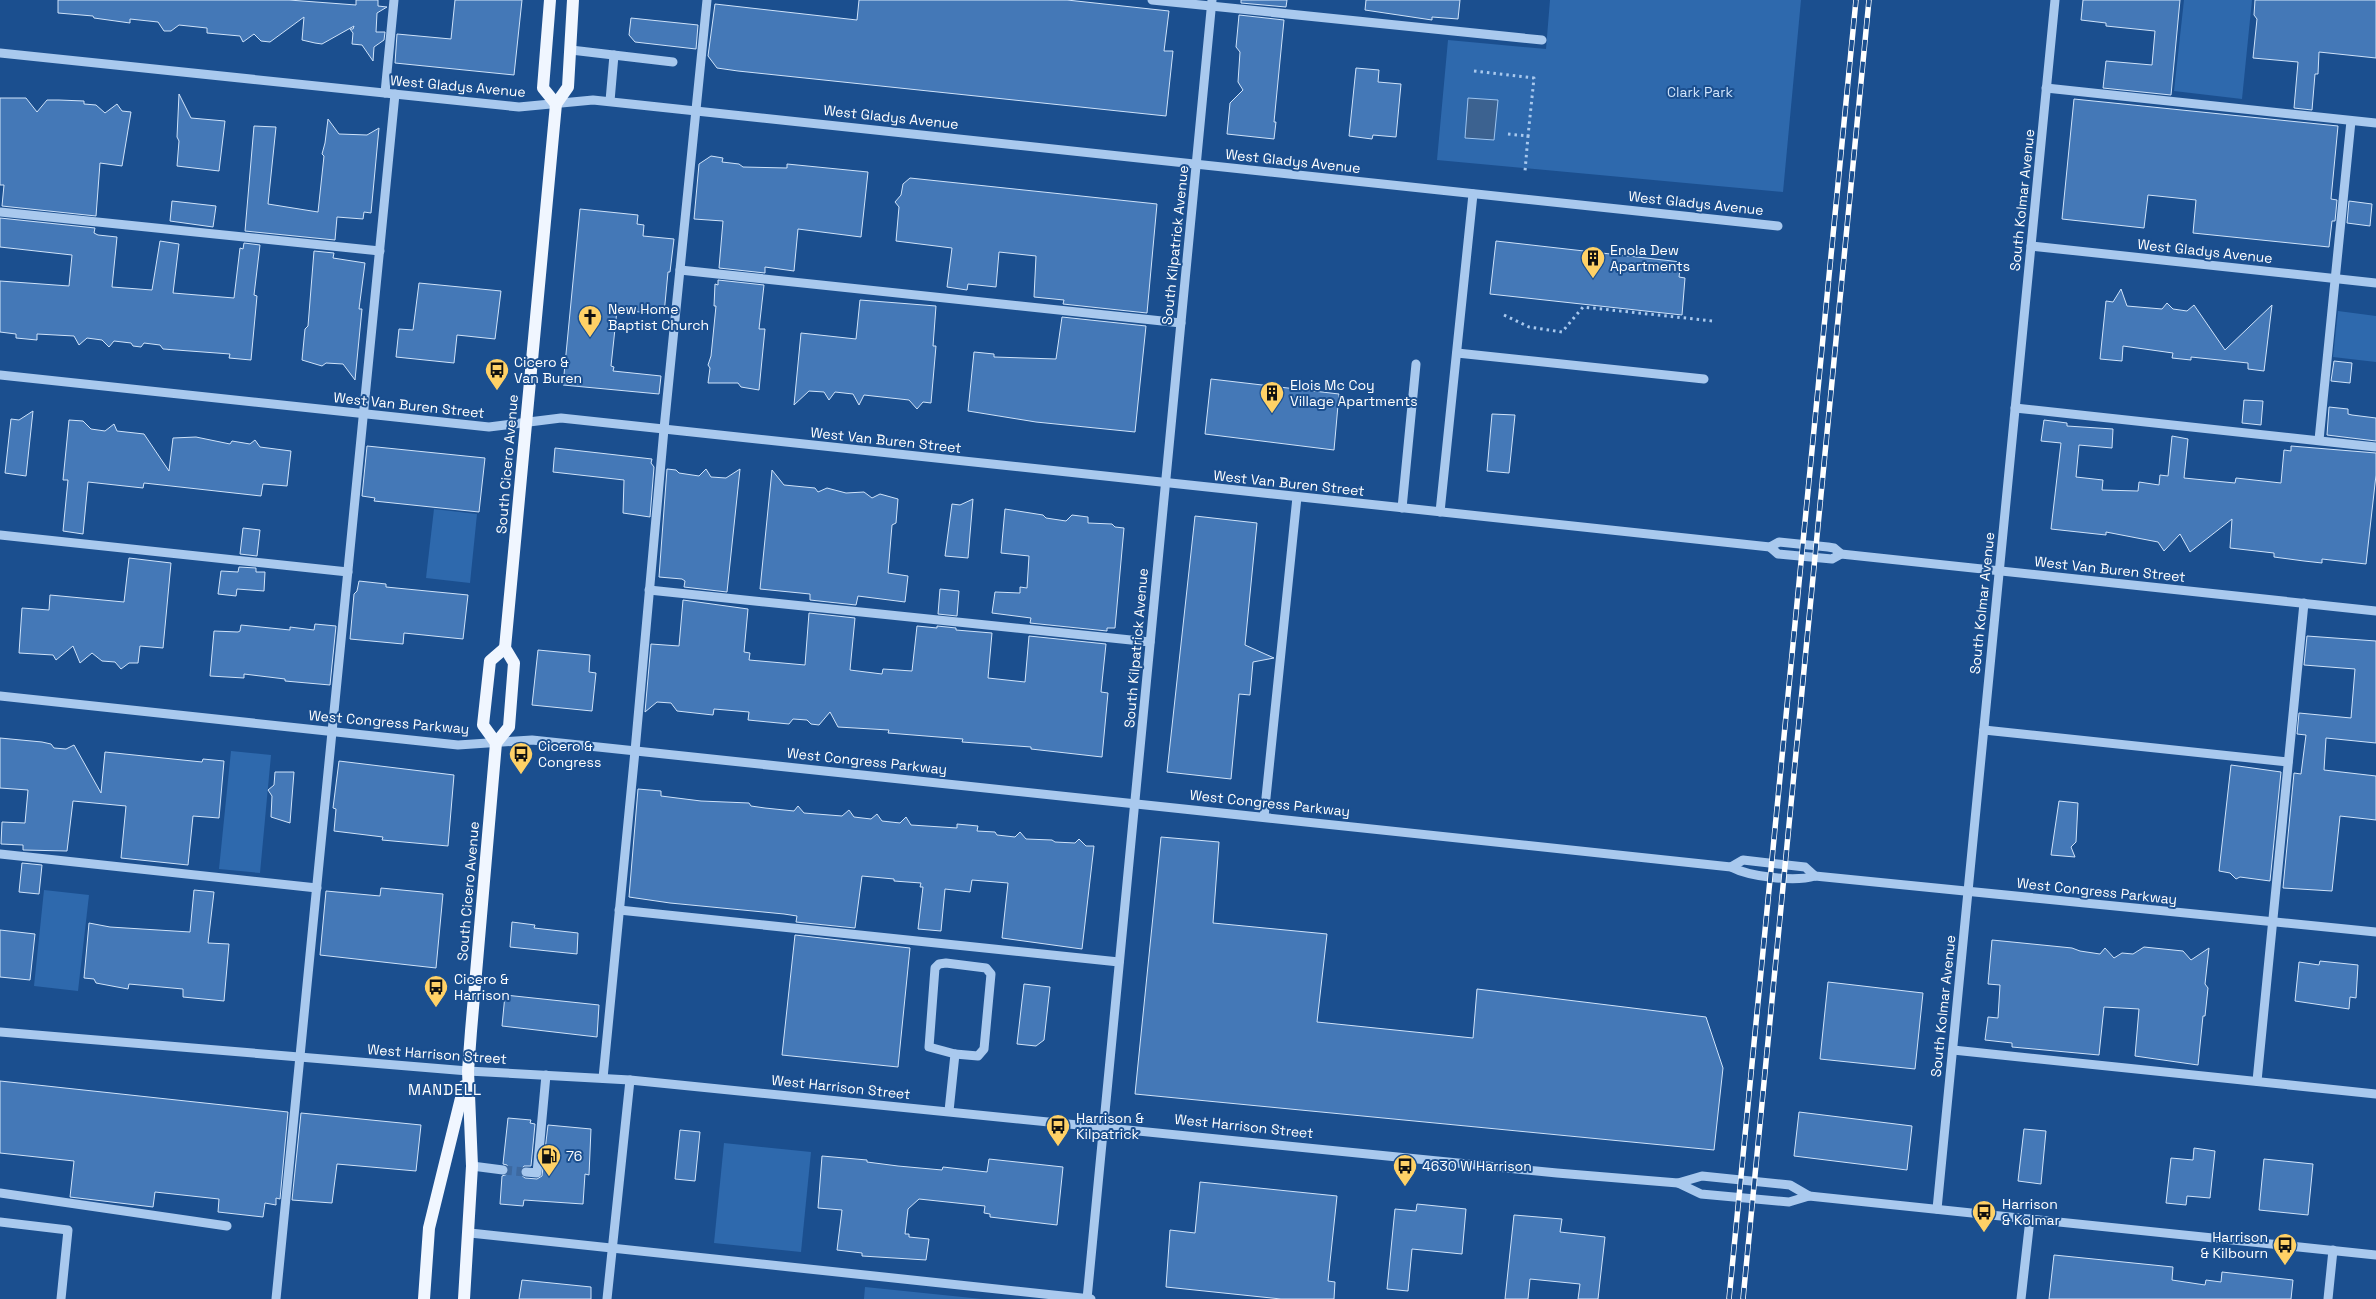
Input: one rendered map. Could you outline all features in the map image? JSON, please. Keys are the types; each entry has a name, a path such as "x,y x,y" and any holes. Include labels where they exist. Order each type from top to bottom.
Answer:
{"main road":[{"path":"550,0 543,88 556,104"},
{"name":"South Cicero Avenue","path":"464,1299 470,1233 472,1166 468,1071 496,742 509,727 514,663 505,648 556,104 568,87 573,0"},
{"path":"496,742 483,725 490,661 505,648"},
{"name":"South Cicero Avenue","path":"424,1299 429,1228 468,1071"}],"street":[{"path":"385,93 394,0"},
{"path":"603,1078 664,430 707,0"},
{"path":"1152,0 1212,3 1542,40"},
{"name":"South Kolmar Avenue","path":"1937,1209 2055,0"},
{"name":"South Kilpatrick Avenue","path":"1087,1299 1212,3"},
{"path":"571,50 673,62"},
{"name":"West Gladys Avenue","path":"0,53 519,107 593,100 610,101 1778,226"},
{"path":"610,101 614,55"},
{"path":"2046,88 2376,123"},
{"path":"276,1299 395,94"},
{"path":"2318,440 2351,120"},
{"path":"1440,512 1473,194"},
{"path":"0,212 380,252"},
{"name":"West Gladys Avenue","path":"2031,246 2376,283"},
{"path":"680,270 1181,323"},
{"path":"1457,354 1704,379"},
{"path":"1402,508 1416,364"},
{"name":"West Van Buren Street","path":"0,375 489,427 561,418 1165,484 1770,547 1778,554 1832,560 1841,554 2376,611"},
{"path":"2015,408 2376,447"},
{"path":"1264,816 1296,497"},
{"path":"0,535 348,572"},
{"path":"649,590 1150,642"},
{"path":"2257,1081 2304,603"},
{"name":"West Congress Parkway","path":"0,696 458,745 532,740 1135,802 1731,867 1742,873 1804,879 1815,876 2376,932"},
{"path":"1984,730 2288,762"},
{"path":"0,854 318,888"},
{"path":"620,910 1119,962"},
{"path":"946,963 986,968 991,974 984,1049 978,1056 955,1054 933,1050 928,1043 935,968 939,964 946,963"},
{"name":"West Harrison Street","path":"0,1032 468,1071 630,1080 1678,1183 1700,1194 1789,1202 1810,1196 2376,1255"},
{"path":"1953,1050 2376,1094"},
{"path":"949,1111 955,1054"},
{"path":"526,1172 537,1174 546,1075"},
{"path":"607,1299 630,1080"},
{"path":"472,1166 503,1170"},
{"name":"West Harrison Street","path":"1678,1183 1702,1176 1790,1184 1810,1196"},
{"path":"0,1193 227,1226"},
{"path":"2021,1299 2030,1219"},
{"path":"0,1222 68,1230 61,1299"},
{"path":"470,1233 1092,1299"},
{"path":"2328,1299 2333,1250"}],"path":[{"path":"1474,71 1534,78 1525,171"},
{"path":"1508,134 1528,136"},
{"path":"1504,314 1529,327 1562,332 1583,307 1713,321"}],"green space":[{"name":"Clark Park","path":"1550,0 1801,0 1783,192 1437,160 1448,40 1546,49"},
{"path":"2184,0 2252,0 2242,99 2174,91"},
{"path":"2338,311 2376,316 2376,362 2333,357"},
{"path":"434,509 477,514 470,583 426,578"},
{"path":"231,751 271,755 260,873 219,869"},
{"path":"44,890 89,895 78,991 34,986"},
{"path":"724,1143 811,1152 801,1252 714,1243"},
{"path":"865,1287 982,1299 864,1299"}],"shaded area":[{"path":"1468,98 1498,100 1494,140 1465,138"}],"building":[{"path":"58,0 289,0 356,5 356,0 378,0 378,6 387,7 377,13 376,32 385,32 384,40 374,47 373,61 362,45 352,44 353,33 350,29 353,29 354,26 322,44 315,43 302,40 304,17 270,42 261,41 254,34 243,42 240,36 207,33 207,28 179,25 171,31 164,31 158,22 130,19 130,23 94,18 93,16 58,13"},
{"path":"455,0 522,0 514,75 395,63 397,34 451,39"},
{"path":"859,0 1067,0 1169,11 1164,51 1173,51 1166,116 738,71 717,68 708,56 715,4 857,20"},
{"path":"1241,0 1287,0 1286,7 1241,3"},
{"path":"1366,0 1460,0 1458,19 1432,17 1432,20 1365,10"},
{"path":"2083,0 2180,0 2171,95 2103,88 2106,61 2152,65 2155,31 2106,26 2106,23 2081,20"},
{"path":"2255,0 2376,0 2376,58 2319,52 2318,74 2315,74 2312,110 2294,108 2298,62 2253,58 2257,19 2254,15"},
{"path":"1239,15 1284,20 1274,139 1227,134 1230,103 1243,90 1238,82 1240,52 1236,47"},
{"path":"631,18 698,25 696,49 635,42 629,35"},
{"path":"1356,68 1379,70 1378,82 1401,84 1396,137 1373,135 1372,139 1349,136"},
{"path":"179,94 191,118 225,121 219,171 177,166"},
{"path":"0,98 26,98 37,112 47,100 59,100 84,101 84,104 96,105 105,113 117,104 122,111 131,112 122,166 100,163 96,216 2,206 4,185 0,185"},
{"path":"2074,99 2338,126 2331,199 2337,200 2335,221 2332,221 2329,247 2193,233 2196,200 2148,195 2144,228 2062,219"},
{"path":"328,119 339,134 367,135 379,128 371,213 364,212 363,219 337,217 335,240 245,231 254,126 276,127 268,204 318,212 324,156 322,154"},
{"path":"711,156 723,158 722,162 739,164 743,167 787,168 787,164 868,172 861,237 798,229 794,271 765,267 765,273 719,268 723,221 694,219 699,164"},
{"path":"910,178 1157,204 1147,313 1063,304 1064,300 1034,297 1036,256 999,252 996,287 968,284 967,290 947,287 952,248 896,241 899,207 895,202 901,195 903,184"},
{"path":"172,201 216,206 213,227 170,221"},
{"path":"2349,201 2372,204 2370,226 2347,223"},
{"path":"580,209 638,215 637,224 644,225 643,236 674,239 670,272 668,272 664,314 617,310 611,366 614,367 613,371 661,376 659,394 563,385"},
{"path":"0,218 95,228 94,233 98,235 117,237 112,287 152,290 160,241 179,244 173,293 234,298 240,248 243,249 244,243 260,245 254,295 257,296 251,360 229,358 230,354 163,349 160,345 144,343 141,347 133,346 131,343 114,341 109,347 102,340 87,338 79,345 74,336 37,334 37,340 16,338 16,334 0,332 0,281 69,286 72,255 0,247"},
{"name":"Enola Dew Apartments","path":"1496,241 1681,262 1679,277 1685,278 1682,315 1490,294"},
{"path":"314,251 334,253 333,258 365,263 359,309 362,309 355,380 343,364 326,363 322,366 302,360 305,329 308,326"},
{"path":"718,280 764,285 759,329 765,329 759,390 741,387 738,383 708,383 710,368 708,365 711,356 716,306 714,306 715,284 718,285"},
{"path":"419,283 501,291 495,339 457,335 454,363 396,357 399,329 413,330"},
{"path":"2121,289 2127,306 2162,309 2167,303 2173,309 2187,311 2194,305 2225,350 2272,305 2264,371 2248,369 2248,363 2191,357 2191,360 2172,358 2173,353 2123,346 2122,361 2100,359 2106,301 2113,302"},
{"path":"860,300 936,306 933,346 936,346 931,403 923,402 917,409 909,400 864,395 859,405 853,394 835,392 829,400 824,392 809,391 794,405 801,333 856,339"},
{"path":"1062,317 1146,326 1135,432 1036,422 968,411 974,352 994,354 994,357 1056,359"},
{"path":"2334,361 2352,363 2350,383 2331,381"},
{"name":"Elois Mc Coy Village Apartments","path":"1211,379 1339,394 1334,450 1205,434"},
{"path":"2244,400 2263,401 2261,425 2242,423"},
{"path":"2329,407 2348,409 2348,414 2352,415 2376,418 2376,441 2327,435"},
{"path":"33,411 26,476 5,473 11,419 19,420"},
{"path":"1492,414 1515,415 1509,473 1487,471"},
{"path":"69,420 83,421 91,429 105,431 114,424 117,431 144,434 169,471 173,438 196,437 230,444 232,441 250,444 255,440 260,447 291,451 287,486 263,484 261,496 144,483 143,488 88,482 83,534 63,531 68,480 63,480"},
{"path":"2044,420 2067,423 2067,426 2113,429 2112,448 2079,445 2076,477 2103,480 2102,490 2138,491 2139,482 2159,485 2160,475 2168,476 2172,436 2188,439 2184,478 2235,483 2236,478 2281,483 2284,450 2291,451 2291,446 2376,453 2376,475 2366,564 2322,559 2322,563 2304,561 2274,557 2274,553 2230,548 2232,519 2190,552 2180,534 2164,551 2158,542 2106,532 2106,535 2051,529 2061,443 2041,441"},
{"path":"367,446 485,458 479,512 374,501 375,498 362,496"},
{"path":"555,448 652,459 651,463 654,467 650,517 623,513 624,480 553,472"},
{"path":"667,469 699,476 706,469 711,477 726,478 740,469 727,592 684,587 685,581 682,579 659,577"},
{"path":"772,470 784,485 815,488 818,492 827,488 846,493 864,492 872,498 880,494 898,499 896,523 892,525 888,573 908,576 905,602 858,596 856,605 810,600 810,594 760,589"},
{"path":"973,499 968,558 945,556 952,504 960,505"},
{"path":"1005,509 1066,521 1072,515 1088,517 1088,523 1112,524 1115,527 1124,528 1115,628 1107,628 1107,631 1030,623 1031,618 992,613 995,592 1020,593 1020,587 1027,588 1029,556 1001,553"},
{"path":"1195,516 1257,523 1245,645 1274,658 1253,662 1250,695 1239,694 1231,779 1167,772"},
{"path":"243,528 260,530 257,556 240,554"},
{"path":"129,558 171,563 163,648 140,646 138,663 129,663 121,669 115,662 102,661 92,653 80,663 73,646 56,660 53,655 19,653 22,608 49,610 50,595 124,602"},
{"path":"239,567 256,568 256,572 265,572 264,591 237,589 236,596 218,594 221,571 238,572"},
{"path":"359,581 386,584 386,587 468,595 463,639 404,633 403,644 350,639 354,594 357,591"},
{"path":"940,589 959,591 957,616 938,614"},
{"path":"683,600 748,609 744,652 750,653 749,660 805,665 809,613 855,618 850,670 882,674 883,669 912,671 917,626 937,628 937,626 956,628 956,630 992,633 988,678 1025,682 1029,636 1106,644 1101,692 1108,693 1102,757 1031,749 1031,747 962,742 963,739 888,733 889,730 838,727 830,712 819,725 811,724 807,720 793,719 789,724 748,720 749,712 714,709 713,715 677,711 671,703 657,702 645,712 651,644 679,646"},
{"path":"315,624 336,626 330,685 285,681 285,679 244,674 244,678 210,676 214,631 238,632 241,625 290,630 290,627 314,630"},
{"path":"2307,636 2376,641 2376,743 2326,738 2324,770 2376,776 2376,820 2340,816 2332,891 2283,888 2294,773 2301,774 2306,735 2297,734 2299,713 2351,718 2355,669 2304,665"},
{"path":"538,650 590,655 589,672 596,673 592,711 532,705"},
{"path":"0,738 42,742 51,744 54,748 66,749 74,745 101,793 105,752 202,762 203,759 224,761 219,818 193,816 188,865 121,858 126,806 73,801 67,851 23,850 23,845 1,844 2,822 25,823 28,790 0,788"},
{"path":"339,761 454,775 448,846 382,840 383,837 334,831 336,809 333,808"},
{"path":"2231,765 2281,772 2270,881 2240,877 2236,879 2230,873 2219,871"},
{"path":"275,772 294,772 290,823 271,817 272,796 268,790 274,785"},
{"path":"638,789 661,791 661,796 701,801 749,803 751,806 765,808 794,811 798,806 804,813 842,816 849,810 854,817 871,819 877,814 882,821 900,823 906,817 911,825 957,828 957,824 978,826 977,831 995,832 997,835 1015,837 1020,832 1026,839 1075,843 1079,839 1086,846 1094,846 1082,949 1002,938 1008,883 972,880 970,892 945,889 941,931 918,929 923,887 920,887 921,883 894,881 894,879 862,876 855,928 796,922 797,916 784,914 629,897"},
{"path":"2059,801 2078,803 2076,842 2071,847 2075,857 2051,855"},
{"path":"1161,837 1219,842 1213,923 1327,934 1317,1022 1473,1038 1477,989 1706,1017 1723,1068 1714,1150 1135,1094"},
{"path":"22,863 42,865 39,894 19,892"},
{"path":"381,888 443,894 436,968 320,955 326,891 380,896"},
{"path":"194,890 214,892 208,943 229,944 224,1001 183,997 183,989 129,984 128,989 96,983 94,979 84,978 89,923 110,927 190,932"},
{"path":"512,922 535,925 534,928 578,933 577,954 510,947"},
{"path":"0,930 35,934 30,980 0,977"},
{"path":"795,935 910,948 898,1067 782,1055"},
{"path":"1992,940 2072,948 2100,954 2105,948 2114,958 2122,953 2133,954 2144,947 2183,951 2191,960 2209,948 2205,984 2208,988 2198,1065 2135,1056 2139,1009 2104,1007 2099,1055 2012,1047 2012,1043 1985,1040 1988,1017 1998,1018 2000,985 1988,984"},
{"path":"2320,961 2358,965 2356,998 2350,997 2349,1009 2295,1001 2299,962 2319,965"},
{"path":"1828,982 1923,993 1915,1069 1820,1059"},
{"path":"1024,984 1050,987 1044,1040 1036,1046 1017,1044"},
{"path":"505,995 599,1005 597,1037 502,1026"},
{"path":"0,1081 288,1112 280,1199 276,1198 276,1205 265,1203 263,1217 218,1212 219,1199 155,1192 153,1207 70,1197 74,1161 0,1153"},
{"path":"1799,1112 1912,1126 1907,1170 1794,1156"},
{"path":"301,1113 421,1125 416,1171 337,1164 332,1203 292,1200"},
{"path":"508,1118 531,1120 530,1123 535,1124 531,1166 524,1166 520,1171 521,1175 525,1178 537,1179 542,1176 548,1125 591,1129 589,1175 585,1174 583,1204 524,1200 523,1206 500,1204 502,1176 508,1174 509,1170 507,1165 503,1164"},
{"path":"2024,1129 2046,1131 2041,1184 2018,1181"},
{"path":"680,1130 700,1132 695,1181 675,1179"},
{"path":"2194,1148 2215,1151 2210,1198 2187,1196 2186,1205 2166,1203 2171,1158 2193,1160"},
{"path":"822,1156 942,1170 943,1167 987,1172 989,1159 1063,1167 1057,1225 990,1217 990,1214 984,1213 985,1206 919,1199 908,1209 905,1234 909,1234 909,1237 929,1239 926,1260 862,1256 862,1253 837,1250 842,1210 818,1208"},
{"path":"2264,1159 2313,1164 2308,1215 2259,1210"},
{"path":"1200,1182 1337,1196 1328,1281 1335,1282 1334,1299 1281,1299 1166,1287 1170,1230 1195,1233"},
{"path":"1417,1204 1466,1209 1462,1254 1412,1249 1408,1291 1387,1289 1395,1209 1416,1211"},
{"path":"1514,1215 1562,1219 1560,1232 1605,1237 1598,1299 1578,1299 1580,1284 1530,1279 1528,1299 1505,1299"},
{"path":"2054,1255 2173,1267 2172,1280 2205,1285 2206,1280 2221,1282 2222,1272 2293,1280 2291,1299 2049,1299"},
{"path":"522,1280 591,1287 591,1299 519,1299"}],"tunnel":[{"path":"503,1170 526,1172"}],"railway":[{"path":"1729,1299 1856,0"},
{"path":"1743,1299 1869,0"}],"place":[{"name":"Enola Dew Apartments","path":"1593,279"},
{"name":"New Home Baptist Church","path":"590,338"},
{"name":"Cicero & Van Buren","path":"497,391"},
{"name":"Elois Mc Coy Village Apartments","path":"1272,414"},
{"name":"Cicero & Congress","path":"521,775"},
{"name":"Cicero & Harrison","path":"436,1008"},
{"name":"Harrison & Kilpatrick","path":"1058,1147"},
{"name":"76","path":"549,1177"},
{"name":"4630 W Harrison","path":"1405,1187"},
{"name":"Harrison & Kolmar","path":"1984,1233"},
{"name":"Harrison & Kilbourn","path":"2285,1266"}],"district":[{"name":"MANDELL","path":"445,1090"}]}
